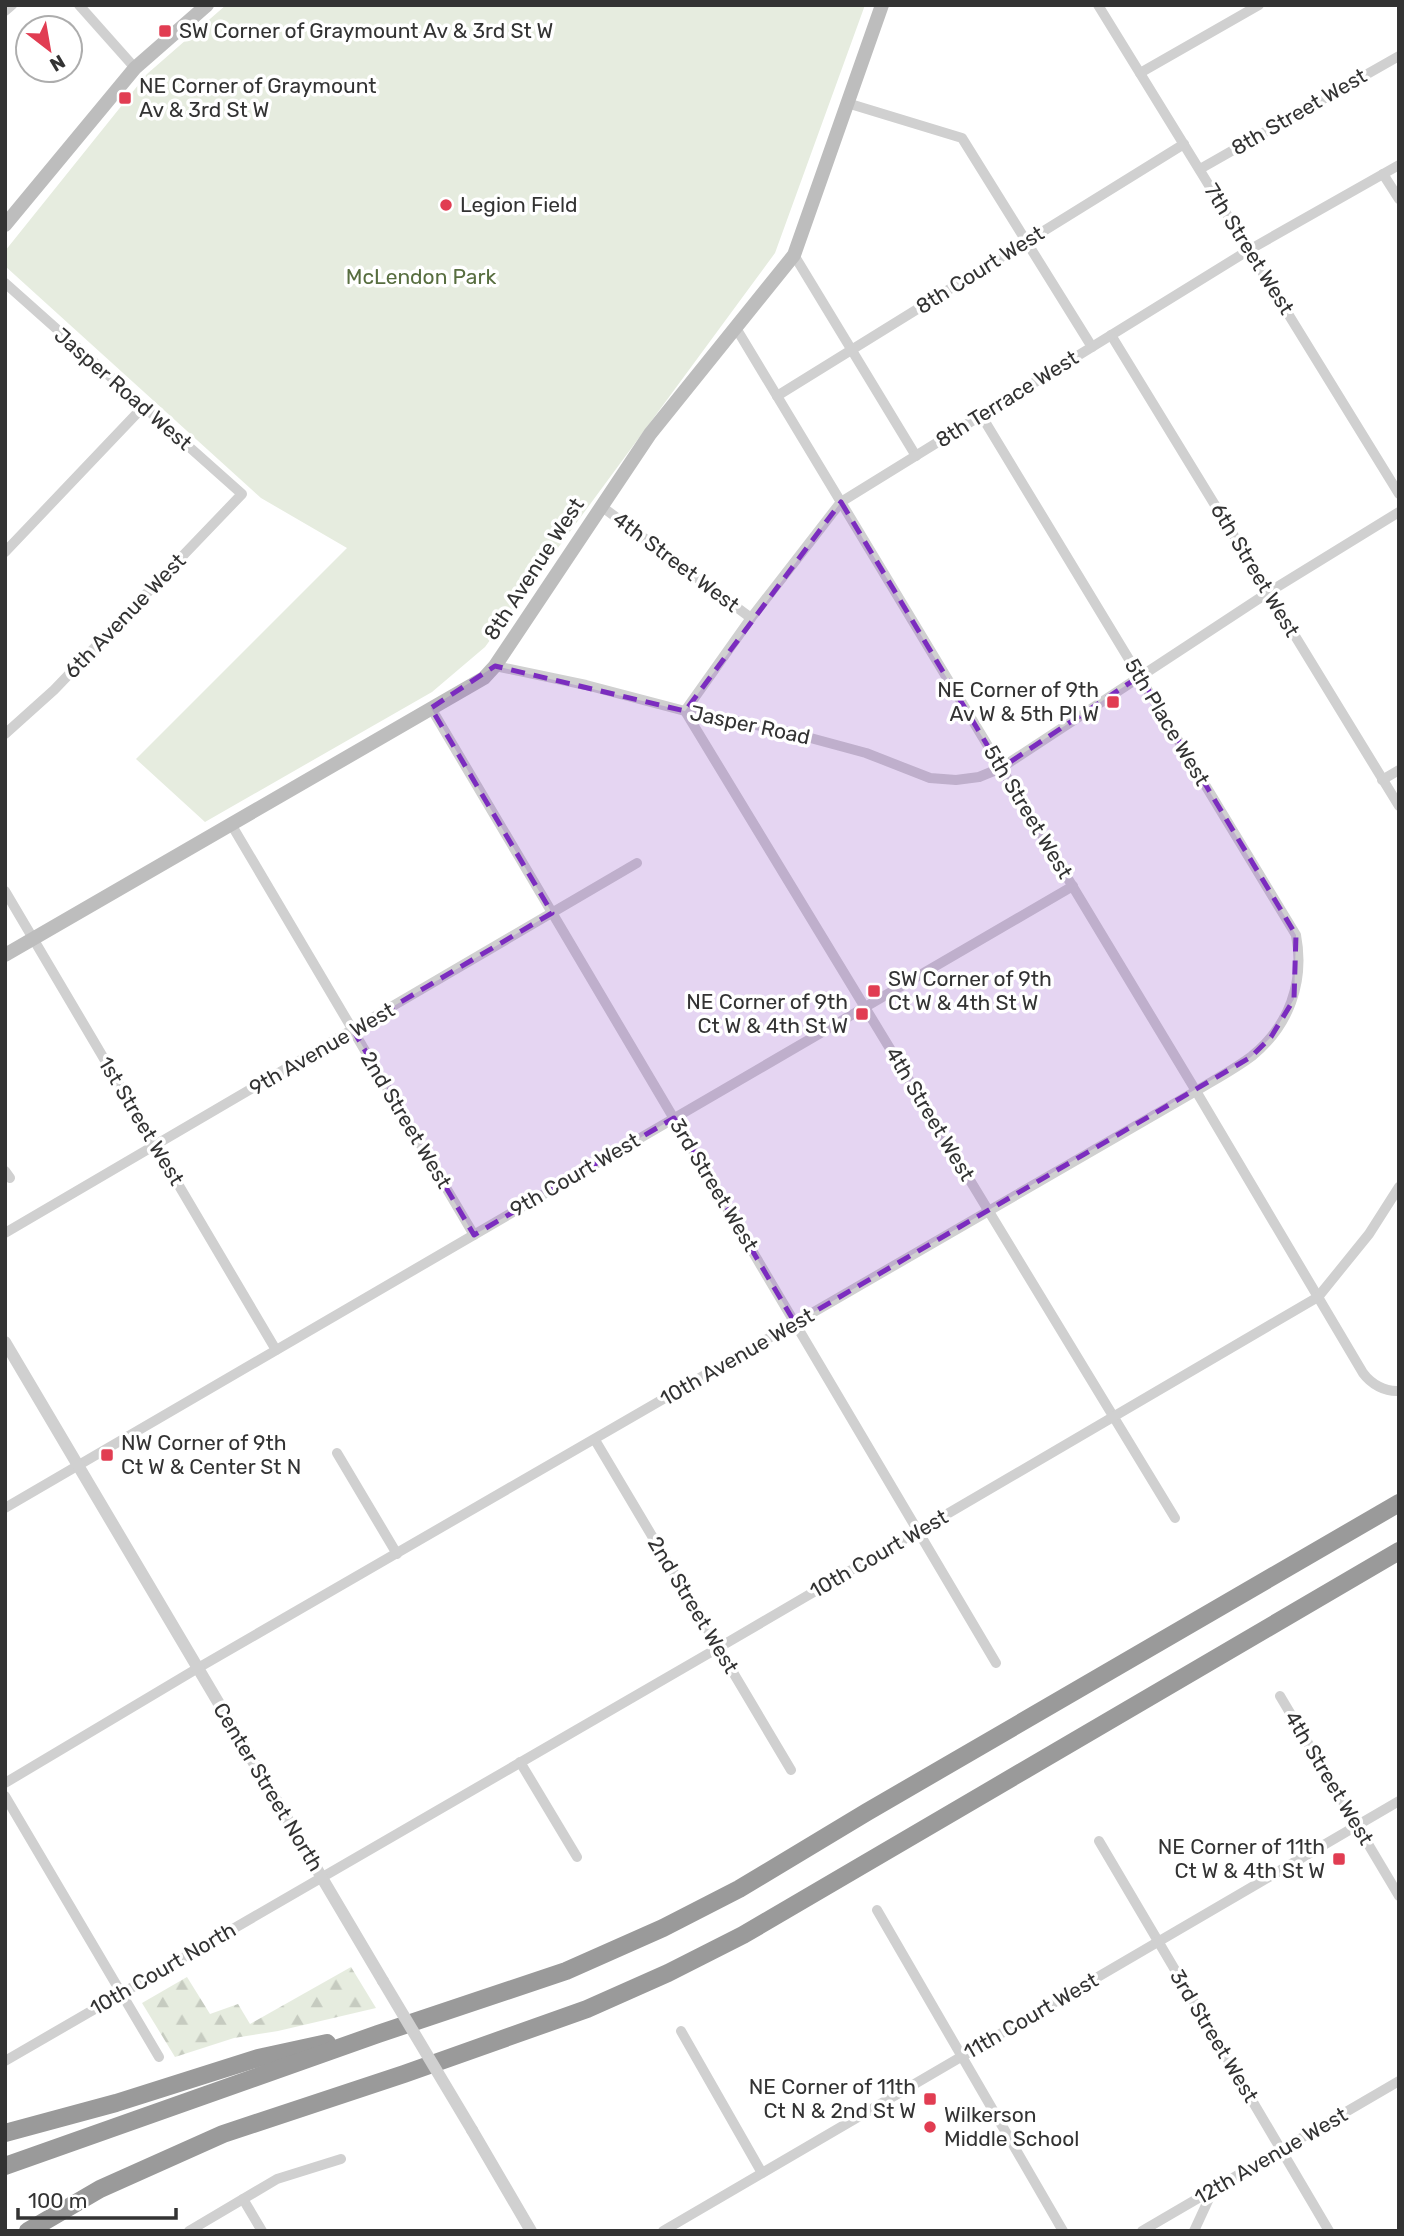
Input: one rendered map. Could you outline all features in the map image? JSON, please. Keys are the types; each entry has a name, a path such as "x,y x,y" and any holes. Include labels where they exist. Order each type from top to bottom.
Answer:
{"highway":[{"path":"5,2166 566,1971 663,1928 739,1889 1399,1503"},
{"path":"28,2231 100,2189 223,2134 574,2014 668,1973 754,1928 1399,1551"},
{"path":"5,2133 116,2103 258,2058 379,2034"}],"main road":[{"path":"5,225 135,68 207,5"},
{"name":"8th Avenue West","path":"5,955 484,678 495,666 650,434 794,255 882,5"}],"street":[{"path":"5,11 12,5"},
{"path":"79,5 135,68"},
{"name":"7th Street West","path":"1098,5 1399,495"},
{"path":"1140,73 1259,5"},
{"name":"8th Street West","path":"1200,169 1399,55"},
{"path":"847,103 962,138 1091,347"},
{"name":"8th Court West","path":"777,396 1184,145"},
{"name":"8th Terrace West","path":"685,711 751,618 841,502 1249,250 1399,165"},
{"path":"1383,174 1399,200"},
{"path":"794,255 916,456"},
{"name":"Jasper Road West","path":"5,283 242,494"},
{"name":"5th Street West","path":"736,328 1369,1381 1391,1392 1399,1391"},
{"name":"6th Street West","path":"1111,335 1399,806"},
{"path":"5,552 143,407"},
{"name":"5th Place West","path":"981,415 1296,936 1299,954 1294,999 1271,1037"},
{"name":"6th Avenue West","path":"5,734 54,690 242,494"},
{"name":"4th Street West","path":"601,506 751,618"},
{"path":"1002,768 1269,592 1399,512"},
{"name":"Jasper Road","path":"495,666 586,685 685,711 781,730 866,753 930,778 978,778 1002,768"},
{"name":"3rd Street West","path":"431,708 996,1662"},
{"name":"4th Street West","path":"685,711 1175,1518"},
{"path":"1382,780 1399,770"},
{"name":"2nd Street West","path":"231,824 474,1235"},
{"name":"9th Avenue West","path":"5,1233 637,863"},
{"name":"9th Court West","path":"5,1508 1073,886"},
{"name":"1st Street West","path":"5,891 276,1350"},
{"name":"10th Avenue West","path":"5,1783 198,1668 1196,1091 1251,1057 1271,1037"},
{"name":"10th Court West","path":"321,1877 1318,1297 1369,1234 1399,1187"},
{"name":"Center Street North","path":"5,1342 531,2231"},
{"name":"2nd Street West","path":"595,1440 790,1770"},
{"path":"337,1453 397,1554"},
{"name":"4th Street West","path":"1280,1696 1399,1896"},
{"path":"520,1762 577,1857"},
{"path":"5,1796 159,2057"},
{"name":"11th Court West","path":"663,2231 1399,1801"},
{"name":"3rd Street West","path":"1099,1841 1329,2231"},
{"name":"10th Court North","path":"5,2061 321,1877"},
{"path":"877,1910 1063,2231"},
{"path":"681,2031 762,2173"},
{"name":"12th Avenue West","path":"1142,2231 1399,2081"},
{"path":"189,2231 291,2173 341,2160"},
{"path":"1194,2231 1213,2189"},
{"path":"243,2199 262,2231"}],"highlighted area":[{"path":"841,502 1001,768 1140,676 1296,935 1294,999 1271,1037 1251,1057 795,1323 674,1118 474,1235 353,1030 552,913 431,708 495,666 685,711"}],"green space":[{"name":"McLendon Park","path":"226,5 865,5 775,253 485,647 432,692 205,822 136,759 347,548 261,498 5,266 5,251 147,74"},
{"path":"351,1967 376,2008 278,2031 234,2038 175,2057 142,2003 187,1977 210,2014 238,2004 250,2024"}],"place":[{"name":"SW Corner of Graymount Av & 3rd St W","path":"165,31"},
{"name":"NE Corner of Graymount Av & 3rd St W","path":"125,98"},
{"name":"Legion Field","path":"446,205"},
{"name":"NE Corner of 9th Av W & 5th Pl W","path":"1113,702"},
{"name":"SW Corner of 9th Ct W & 4th St W","path":"874,991"},
{"name":"NE Corner of 9th Ct W & 4th St W","path":"862,1014"},
{"name":"NW Corner of 9th Ct W & Center St N","path":"107,1455"},
{"name":"NE Corner of 11th Ct W & 4th St W","path":"1339,1859"},
{"name":"NE Corner of 11th Ct N & 2nd St W","path":"930,2099"},
{"name":"Wilkerson Middle School","path":"930,2127"}]}
